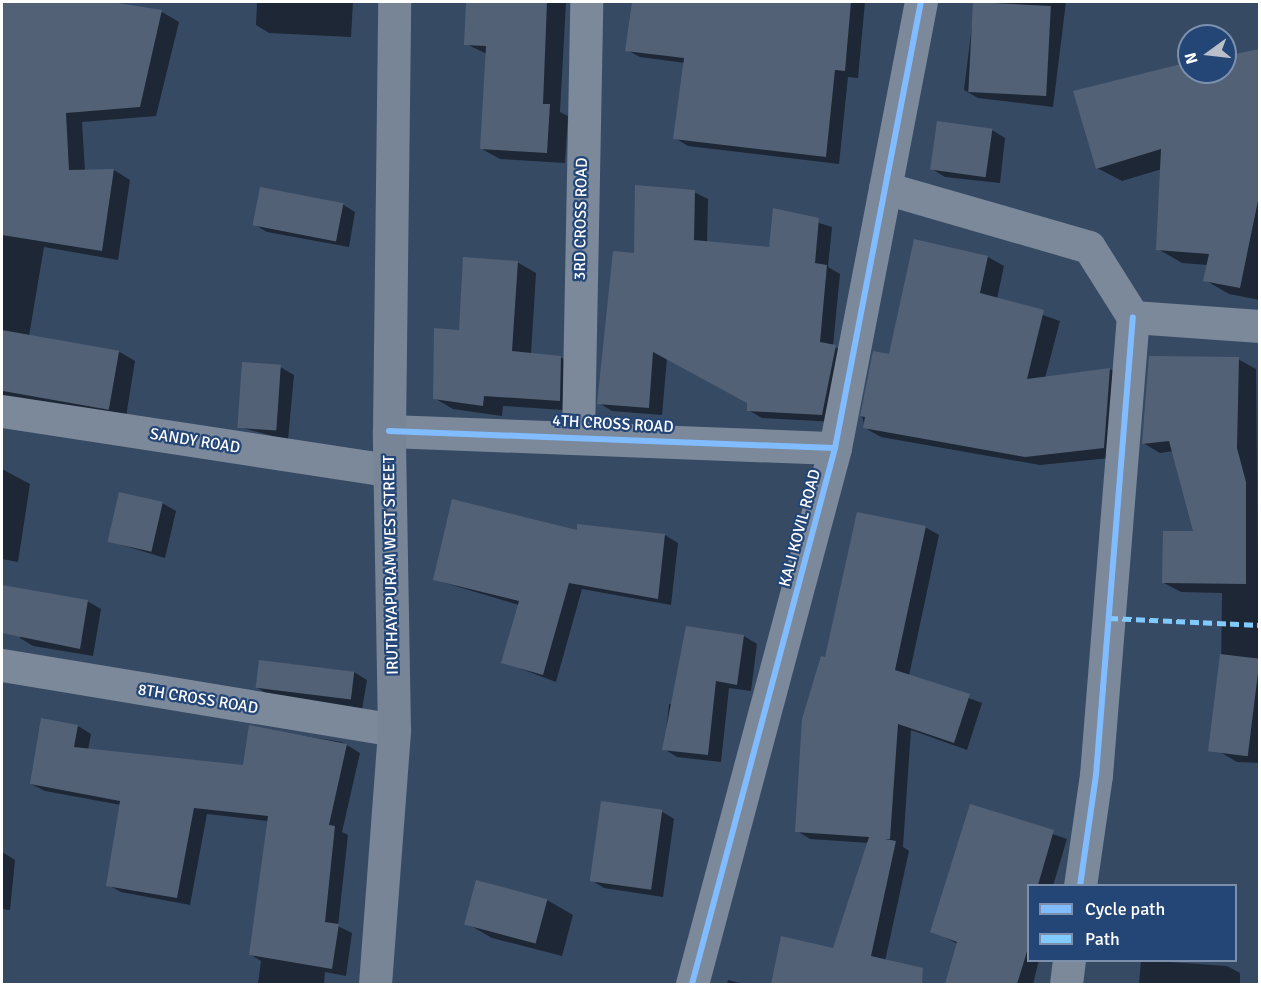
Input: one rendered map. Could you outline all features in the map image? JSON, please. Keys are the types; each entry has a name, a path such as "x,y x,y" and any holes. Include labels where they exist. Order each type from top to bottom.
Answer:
{"main road":[{"name":"IRUTHAYAPURAM WEST STREET","path":"375,984 394,730 389,431 394,2"}],"street":[{"name":"3RD CROSS ROAD","path":"578,436 586,2"},
{"name":"KALI KOVIL ROAD","path":"692,984 835,448 921,2"},
{"path":"885,188 1089,247 1134,317 1096,775 1080,884"},
{"path":"1134,317 1260,326"},
{"name":"SANDY ROAD","path":"2,411 389,470"},
{"name":"4TH CROSS ROAD","path":"389,431 578,436 835,448"},
{"name":"8TH CROSS ROAD","path":"2,665 394,730"},
{"path":"1066,984 1070,962"}],"building":[{"path":"2,2 112,2 162,10 140,107 66,113 69,170 114,169 102,251 2,235"},
{"path":"466,2 547,2 543,104 550,104 547,153 480,149 486,46 464,45"},
{"path":"632,2 851,2 845,71 835,70 826,157 673,139 684,58 625,51"},
{"path":"973,2 1051,6 1046,96 968,92"},
{"path":"1260,49 1260,191 1240,288 1203,281 1209,254 1156,250 1161,149 1096,169 1073,91 1177,65 1177,84 1237,84 1237,54"},
{"path":"937,121 992,129 986,177 930,170"},
{"path":"635,185 695,190 694,240 769,247 773,208 819,218 815,263 827,265 820,342 836,345 822,415 747,411 747,403 653,352 649,408 597,404 613,251 634,253"},
{"path":"260,187 343,203 336,242 253,225"},
{"path":"914,239 988,256 980,293 1044,310 1027,379 1110,368 1104,448 1025,457 863,428 865,417 860,416 873,351 889,354"},
{"path":"463,257 518,261 512,351 561,356 560,401 484,396 483,406 433,399 434,328 459,330"},
{"path":"2,330 119,351 109,410 2,391"},
{"path":"1149,356 1239,357 1237,448 1246,482 1246,584 1162,583 1163,531 1193,531 1169,441 1142,444"},
{"path":"242,362 281,365 276,431 237,428"},
{"path":"119,492 163,502 151,552 108,542"},
{"path":"452,499 577,530 577,524 665,534 658,599 569,583 543,675 501,663 519,601 433,580"},
{"path":"857,512 926,526 895,670 970,694 954,743 898,724 890,839 885,839 896,841 871,956 923,968 922,984 771,984 781,936 833,948 869,837 795,832 802,719 821,656 825,657"},
{"path":"2,585 88,600 80,649 2,633"},
{"path":"686,626 744,635 737,685 716,681 708,755 662,750"},
{"path":"1220,654 1260,659 1248,756 1208,751"},
{"path":"259,660 354,672 351,699 256,688"},
{"path":"41,718 78,725 74,747 243,765 249,725 347,744 329,825 335,826 325,922 339,924 332,969 249,955 268,816 194,808 177,898 106,886 120,801 30,784"},
{"path":"601,801 662,810 651,890 590,881"},
{"path":"970,804 1054,830 1038,884 1027,884 1027,952 1017,984 945,984 957,942 930,932"},
{"path":"476,880 547,899 536,944 464,924"}],"marked path":[{"path":"1109,618 1260,625"}],"cycle path":[{"path":"692,984 835,448 921,2"},
{"path":"1080,884 1096,775 1133,317"},
{"path":"389,431 835,448"}]}
